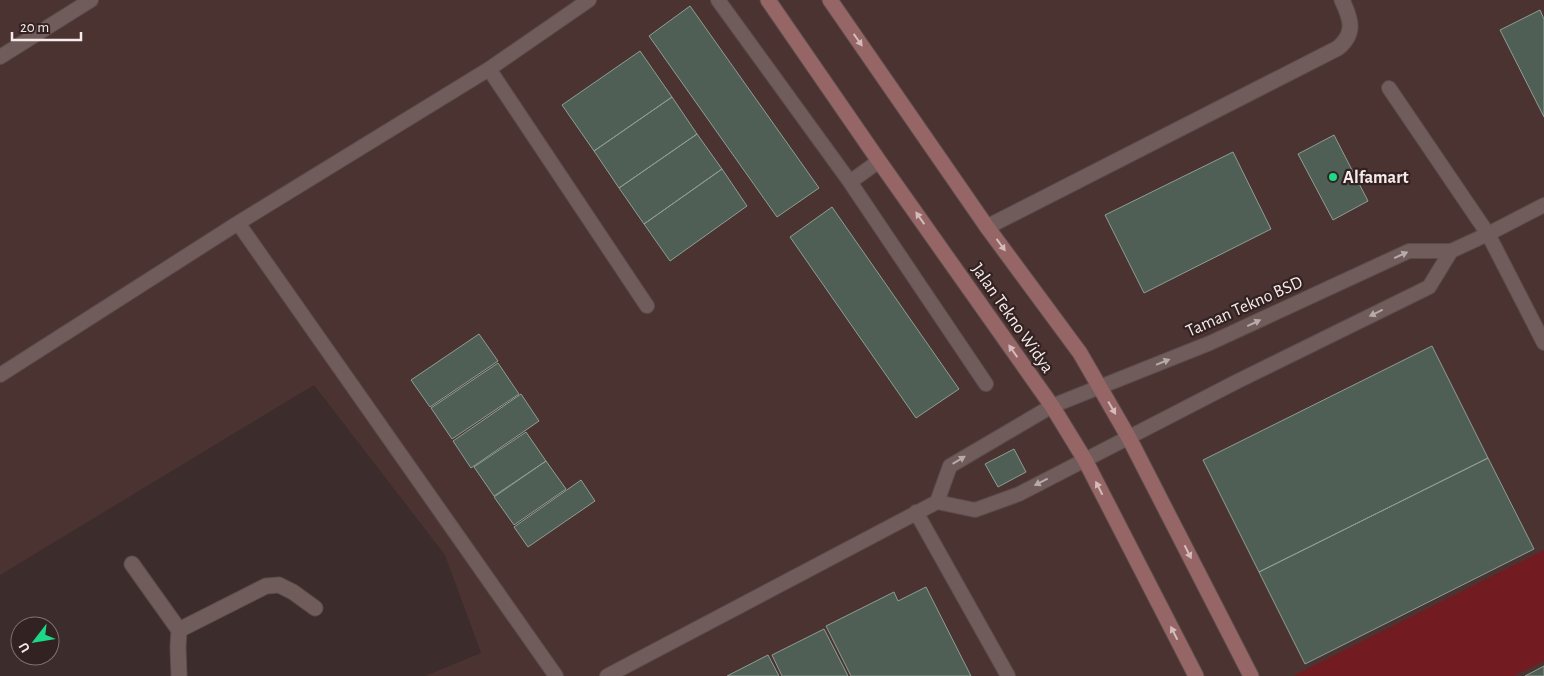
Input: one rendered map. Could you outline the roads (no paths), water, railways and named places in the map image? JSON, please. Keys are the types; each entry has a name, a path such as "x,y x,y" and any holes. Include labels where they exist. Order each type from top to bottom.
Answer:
{"main road":[{"name":"Jalan Tekno Widya","path":"768,0 1052,406 1085,460 1196,676"},
{"name":"Jalan Tekno Widya","path":"830,0 987,227 1080,353 1129,438 1251,676"}],"street":[{"path":"987,227 1338,48 1347,41 1350,31 1350,15 1342,0"},
{"path":"132,564 179,630 179,676"},
{"path":"179,630 266,586 279,585 316,608"}],"lane":[{"path":"0,57 91,0"},
{"path":"718,0 850,182 986,384"},
{"path":"0,375 238,222 489,68 585,1"},
{"path":"489,68 647,306"},
{"path":"1389,88 1488,234 1544,343"},
{"path":"850,182 879,160"},
{"name":"Taman Tekno BSD","path":"936,502 950,466 1052,406 1210,343 1409,251 1452,251 1544,205"},
{"path":"238,222 556,676"},
{"path":"607,676 936,502 975,510 1019,494 1236,382 1429,287 1452,251"},
{"path":"916,512 1008,676"}],"place":[{"name":"Alfamart","path":"1333,177"}]}
